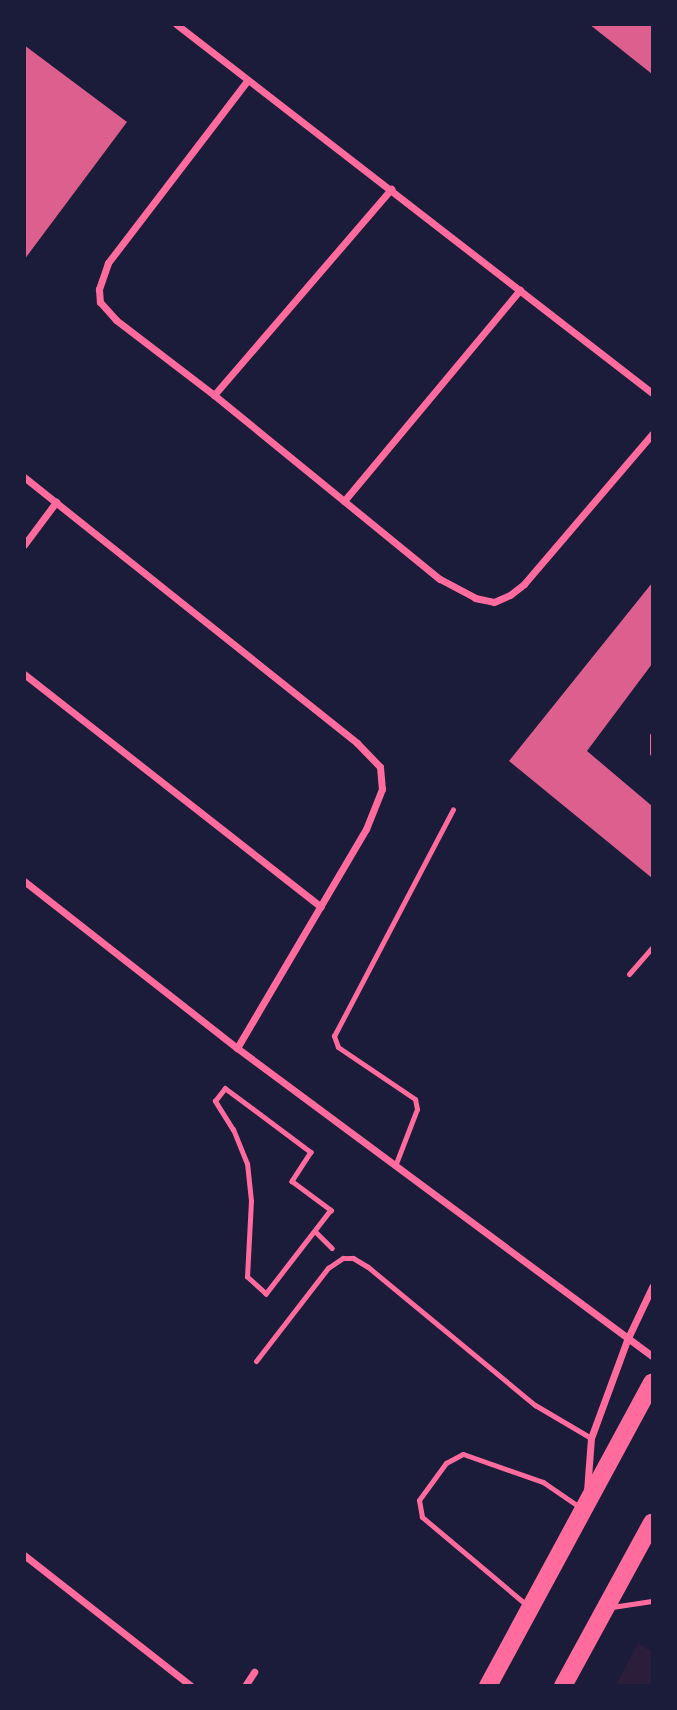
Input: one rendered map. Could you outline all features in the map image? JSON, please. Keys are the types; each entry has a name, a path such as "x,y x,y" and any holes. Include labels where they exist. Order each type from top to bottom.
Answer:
{"main road":[{"path":"488,1685 653,1383"},
{"path":"564,1685 653,1523"}],"street":[{"path":"176,24 653,393"},
{"path":"247,81 116,250 99,289 100,302 105,310 440,579 466,594 494,602 510,595 545,562 653,434"},
{"path":"214,395 391,189"},
{"path":"344,501 520,290"},
{"path":"24,477 346,735 380,767 382,789 377,806 321,907 237,1048"},
{"path":"24,545 56,502"},
{"path":"24,674 321,907"},
{"path":"24,881 237,1048 627,1340 653,1356"},
{"path":"584,1508 591,1438 627,1340 653,1287"},
{"path":"24,1555 191,1685"},
{"path":"245,1685 254,1672"}],"lane":[{"path":"653,735 653,752"},
{"path":"395,1166 417,1109 415,1098 338,1047 334,1036 453,808"},
{"path":"629,974 653,948"},
{"path":"256,1361 328,1268 343,1258 353,1258 368,1266 536,1405 591,1438"},
{"path":"529,1607 422,1517 418,1507 423,1492 450,1458 463,1454 543,1482 584,1508"},
{"path":"606,1608 653,1601"}],"path":[{"path":"225,1088 311,1152 292,1181 331,1210 266,1294 247,1277 251,1201 247,1164 233,1130 215,1101 225,1088"}],"shaded area":[{"path":"638,1643 652,1652 652,1685 616,1685"}],"building":[{"path":"589,24 652,24 652,74"},
{"path":"24,45 127,122 24,260"},
{"path":"652,583 652,664 587,751 652,806 652,878 509,761"}]}
